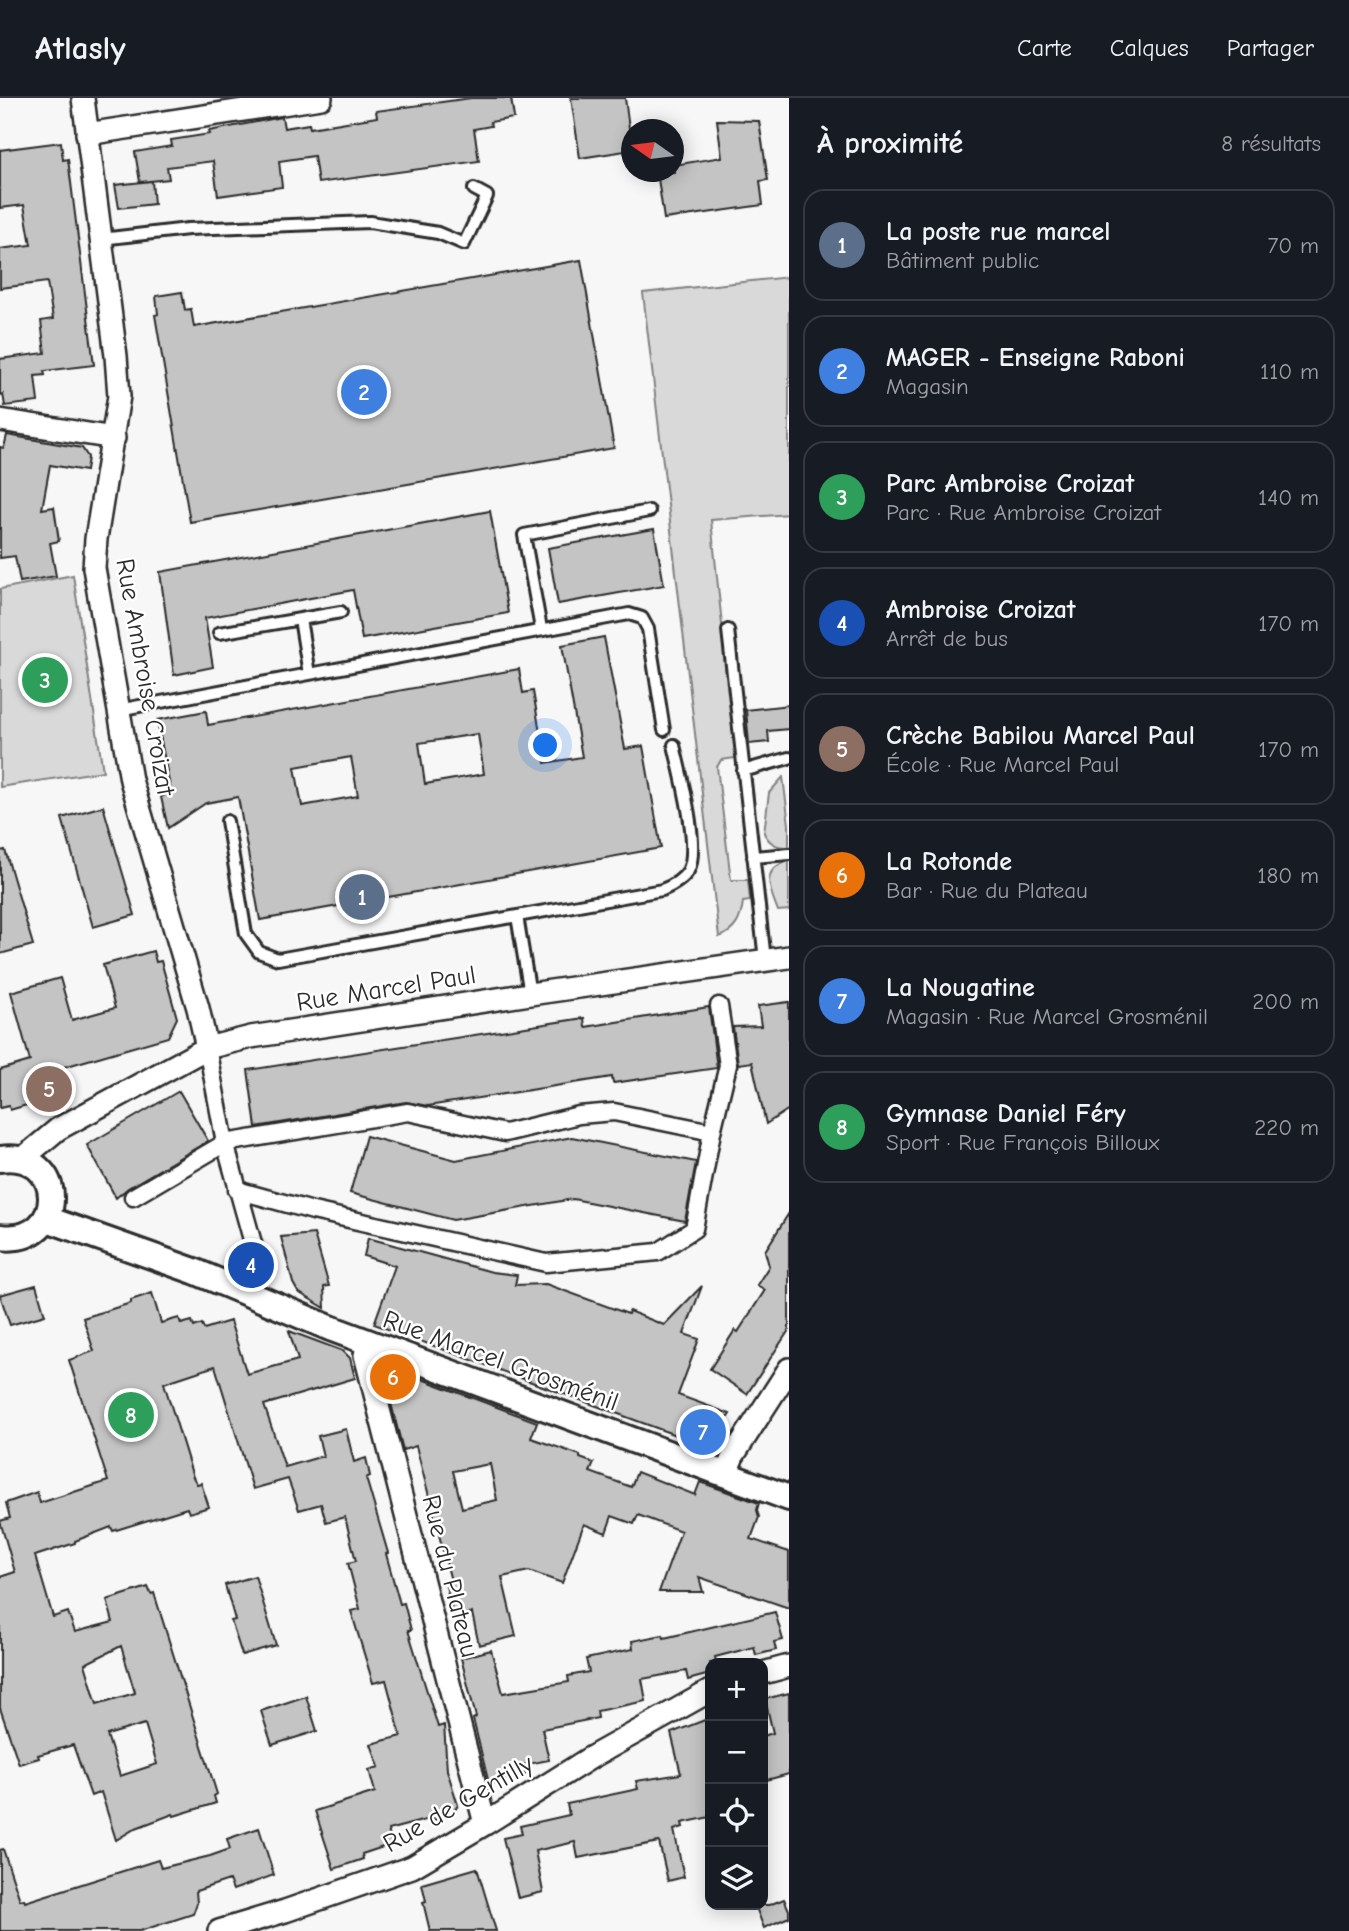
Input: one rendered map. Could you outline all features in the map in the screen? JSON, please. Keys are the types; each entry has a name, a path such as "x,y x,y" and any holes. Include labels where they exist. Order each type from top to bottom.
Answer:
{"street":[{"name":"Rue Ambroise Croizat","path":"82,98 119,396 96,539 94,568 131,779 198,1008 225,1143 256,1255"},
{"path":"87,134 320,98"},
{"path":"0,420 114,438"},
{"name":"Rue Marcel Paul","path":"11,1159 58,1129 207,1048 251,1037 789,957"},
{"path":"237,1190 313,1212 546,1263 658,1252 694,1229 728,1065 719,1006"},
{"path":"133,1197 225,1143 408,1112 505,1133 579,1115 614,1112 712,1132"},
{"path":"0,1237 12,1239 26,1236 38,1229 47,1219 51,1207 49,1183 38,1167 11,1159"},
{"name":"Rue Marcel Grosménil","path":"47,1219 194,1271 271,1305 369,1343 789,1497"},
{"name":"Rue du Plateau","path":"369,1343 365,1355 485,1825"},
{"path":"725,1475 733,1456 789,1369"},
{"path":"768,1672 789,1666"},
{"name":"Rue de Gentilly","path":"219,1931 412,1867 485,1825 590,1758 705,1694"}],"lane":[{"path":"101,239 188,229 370,222 438,233 464,244 487,196 474,189"},
{"path":"541,629 524,535 649,511"},
{"path":"219,633 341,612"},
{"path":"118,710 622,614 642,618 648,629 664,730"},
{"path":"300,619 309,674"},
{"path":"728,629 765,960"},
{"path":"227,821 246,934 259,952 278,959 662,890 675,885 690,869 692,835 674,745"},
{"path":"743,771 789,758"},
{"path":"753,857 789,854"},
{"path":"517,916 530,994"}],"shaded area":[{"path":"789,277 789,514 711,520 736,758 721,760 717,767 731,880 748,880 750,901 743,902 734,928 719,937 643,293"},
{"path":"73,575 103,771 0,787 0,589"},
{"path":"783,777 789,847 774,844 764,833 769,793"},
{"path":"789,861 789,910 778,911 770,889 770,875 779,865"}],"building":[{"path":"471,98 511,98 514,118 490,122 491,126 474,129 479,161 318,183 314,156 279,161 282,187 218,196 213,161 167,167 169,179 140,182 135,152 172,146 171,140 282,117 284,128 309,124 310,128 377,117 376,111"},
{"path":"571,98 625,98 628,119 621,119 621,152 580,158"},
{"path":"717,120 759,121 768,180 760,181 763,205 664,219 658,182 684,182 684,163 722,157"},
{"path":"61,142 63,160 68,159 94,365 44,371 45,375 35,376 38,402 5,406 3,394 0,395 0,359 45,353 41,321 53,319 47,282 0,288 0,249 31,245 24,205 0,208 0,150"},
{"path":"152,181 154,204 119,208 115,185"},
{"path":"581,260 614,448 190,522 155,315 158,314 156,296 182,292 185,310 191,309 194,327"},
{"path":"7,435 82,448 88,457 86,471 50,465 42,509 54,507 59,541 50,543 56,576 20,582 15,556 0,558 0,447 4,448"},
{"path":"490,511 508,613 362,639 353,590 205,618 213,667 174,675 160,572"},
{"path":"654,529 664,585 558,604 548,548"},
{"path":"604,637 625,749 643,746 661,848 260,920 238,797 206,803 168,828 161,797 171,792 157,720 206,711 208,725 519,669 523,693 533,691 545,763 582,757 562,645","holes":["478,734 484,774 425,784 419,743","351,757 358,796 302,806 295,767"]},
{"path":"789,705 789,729 768,731 769,742 749,744 746,710"},
{"path":"103,806 135,915 93,927 62,818"},
{"path":"5,850 33,945 0,954 0,851"},
{"path":"153,951 156,962 161,961 177,1018 168,1037 57,1069 64,1094 10,1110 9,1106 0,1108 0,1070 30,1061 11,992 60,978 72,1020 115,1008 103,965"},
{"path":"789,1002 789,1109 766,1124 752,1062 738,1064 733,1027 761,1026 758,1006"},
{"path":"709,1007 717,1068 613,1083 612,1077 428,1106 406,1102 256,1127 248,1070 584,1018 585,1027"},
{"path":"179,1091 208,1141 128,1188 116,1198 87,1145"},
{"path":"366,1136 456,1160 572,1137 696,1162 685,1221 573,1199 453,1220 350,1193"},
{"path":"789,1213 789,1330 747,1394 710,1369 765,1290 757,1285 769,1266 765,1251"},
{"path":"314,1234 329,1286 324,1287 325,1308 298,1292 293,1283 281,1237"},
{"path":"368,1238 492,1272 517,1275 515,1285 546,1284 664,1325 702,1286 684,1334 699,1339 678,1395 730,1414 708,1447 374,1324 395,1266 364,1256"},
{"path":"36,1285 45,1315 10,1325 0,1295"},
{"path":"152,1293 161,1323 179,1318 181,1324 192,1321 194,1327 202,1324 204,1329 230,1321 247,1374 298,1360 289,1331 343,1351 350,1358 355,1378 264,1405 285,1467 323,1456 318,1436 346,1429 354,1462 366,1458 370,1476 366,1478 400,1604 404,1603 411,1630 408,1630 438,1727 444,1725 447,1770 458,1805 452,1815 388,1830 392,1844 362,1854 363,1859 334,1869 315,1811 375,1792 369,1770 379,1767 371,1744 401,1736 386,1680 373,1683 351,1611 360,1609 348,1563 356,1561 345,1517 326,1522 321,1504 299,1510 288,1479 253,1489 215,1366 164,1383 193,1477 197,1484 201,1483 209,1507 189,1513 187,1508 113,1531 111,1527 75,1543 35,1556 53,1617 68,1612 75,1632 113,1622 107,1600 148,1587 151,1594 154,1593 217,1794 214,1796 216,1803 174,1816 173,1814 136,1828 116,1840 101,1792 91,1796 73,1745 38,1755 39,1758 19,1764 0,1708 0,1577 15,1572 0,1521 10,1518 6,1503 37,1492 40,1503 108,1481 69,1360 94,1351 83,1318 131,1303 131,1300","holes":["121,1646 135,1693 97,1704 85,1664","145,1724 157,1764 120,1776 107,1735"]},
{"path":"392,1368 537,1422 531,1438 580,1455 580,1458 594,1463 590,1472 631,1487 637,1472 695,1495 700,1482 759,1503 759,1517 751,1539 789,1552 789,1608 699,1577 703,1592 659,1592 681,1531 638,1515 634,1524 612,1516 606,1533 584,1524 562,1583 529,1571 502,1577 516,1636 479,1645 472,1613 454,1618 446,1586 452,1585 416,1446 403,1450 384,1376","holes":["490,1464 497,1500 462,1508 453,1471"]},
{"path":"255,1576 276,1645 242,1655 231,1621 235,1620 225,1585"},
{"path":"775,1612 783,1640 774,1642 776,1650 756,1655 754,1647 715,1658 705,1658 705,1675 688,1680 686,1671 642,1679 646,1701 597,1711 598,1718 542,1729 549,1760 522,1765 525,1775 489,1784 461,1658 491,1650 503,1693 569,1682 568,1676 589,1672 586,1659 633,1649 632,1641 663,1635 664,1638"},
{"path":"789,1693 789,1774 768,1780 768,1734 773,1733 768,1698"},
{"path":"306,1696 317,1731 272,1745 261,1711"},
{"path":"705,1720 705,1818 682,1823 683,1827 674,1830 684,1877 668,1881 659,1842 578,1858 575,1842 535,1851 543,1892 518,1898 503,1838 522,1834 520,1826 569,1815 567,1804 638,1789 636,1781 681,1774 671,1733"},
{"path":"259,1828 274,1875 233,1890 229,1880 196,1891 197,1903 193,1914 140,1931 0,1931 0,1850 3,1849 20,1900 24,1899 25,1902 158,1860 161,1868 210,1856 230,1849 227,1839"},
{"path":"477,1868 496,1931 430,1931 422,1884"},
{"path":"784,1899 789,1917 764,1928 757,1910 768,1910 769,1905"}],"place":[{"name":"MAGER - Enseigne Raboni","path":"364,392"},
{"name":"Parc Ambroise Croizat","path":"45,680"},
{"name":"La poste rue marcel","path":"362,897"},
{"name":"Crèche Babilou Marcel Paul","path":"49,1089"},
{"name":"Ambroise Croizat","path":"251,1265"},
{"name":"La Rotonde","path":"393,1377"},
{"name":"Gymnase Daniel Féry","path":"131,1415"},
{"name":"La Nougatine","path":"703,1432"}]}
